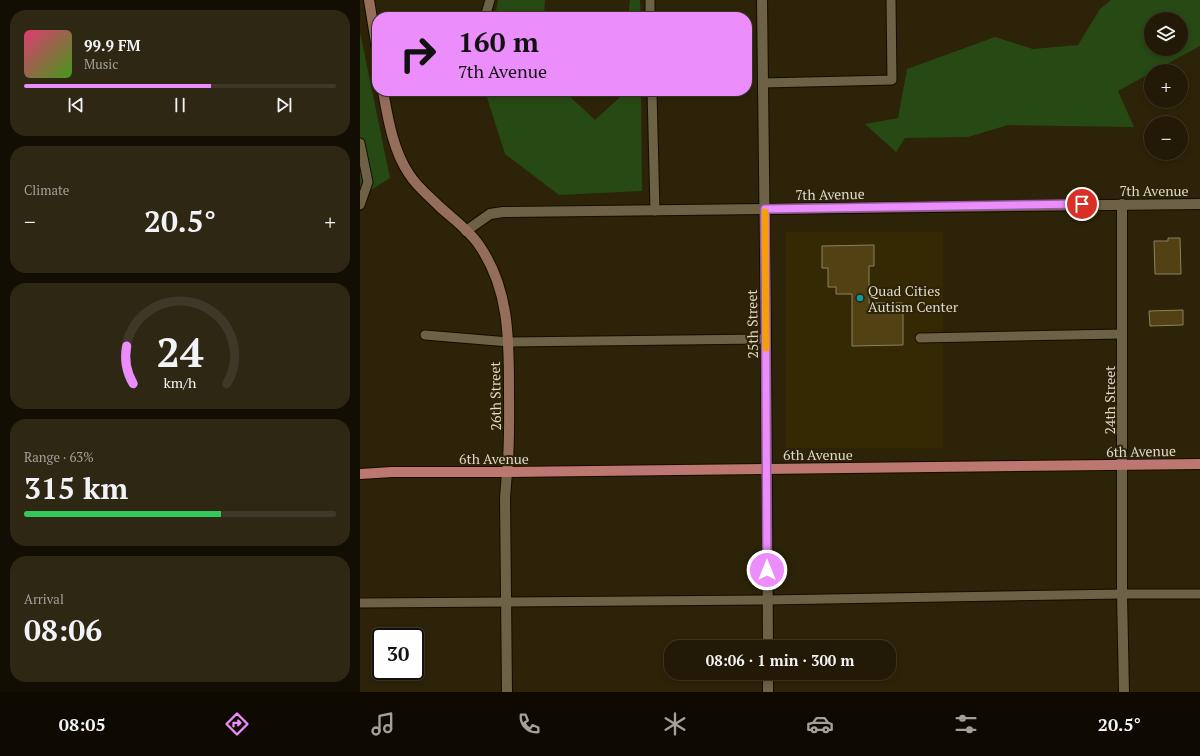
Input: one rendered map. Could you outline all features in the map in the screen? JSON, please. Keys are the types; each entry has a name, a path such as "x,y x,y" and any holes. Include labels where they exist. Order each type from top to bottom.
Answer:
{"main road":[{"name":"6th Avenue","path":"361,474 392,472 1200,464"}],"street":[{"path":"369,0 372,18"},
{"name":"25th Street","path":"762,0 768,640"},
{"name":"26th Street","path":"385,96 394,139 400,158 409,175 423,191 479,245 497,280 503,302 509,342 510,446 505,498 507,692"},
{"name":"24th Street","path":"1122,204 1122,594 1124,692"},
{"name":"7th Avenue","path":"466,231 490,214 503,212 1200,204"},
{"path":"768,680 768,692"}],"lane":[{"path":"486,12 490,0"},
{"path":"650,0 650,12"},
{"path":"763,83 892,80 891,0"},
{"path":"652,96 655,211"},
{"path":"360,143 362,146 368,182 360,205"},
{"path":"920,338 1122,334"},
{"path":"424,335 509,342 766,339"},
{"path":"360,603 767,600 1200,594"}],"shaded area":[{"path":"786,232 943,232 943,448 786,448"}],"green space":[{"path":"498,0 545,0 544,12 496,12"},
{"path":"630,0 640,0 641,12 629,12"},
{"path":"1111,0 1200,0 1200,46 1188,53 1188,12 1144,12 1144,56 1182,56 1167,64 1144,64 1144,77 1118,91 1134,127 1008,125 968,137 905,138 896,152 865,124 898,118 907,69 995,37 1033,49 1078,45 1100,9"},
{"path":"360,32 390,178 360,197"},
{"path":"487,96 569,96 595,120 619,98 619,96 641,96 642,191 559,195 505,154"}],"building":[{"path":"1168,238 1180,238 1181,274 1155,274 1154,241 1168,241"},
{"name":"Quad Cities Autism Center","path":"874,245 874,266 869,266 869,303 903,303 903,345 852,346 852,294 836,294 836,287 828,287 828,268 822,268 822,246"},
{"path":"1183,310 1183,325 1150,326 1149,311"}],"slow traffic":[{"path":"765,212 766,348"}],"place":[{"name":"Quad Cities Autism Center","path":"860,298"}],"route":[{"path":"767,570 765,209 1082,204"}]}
